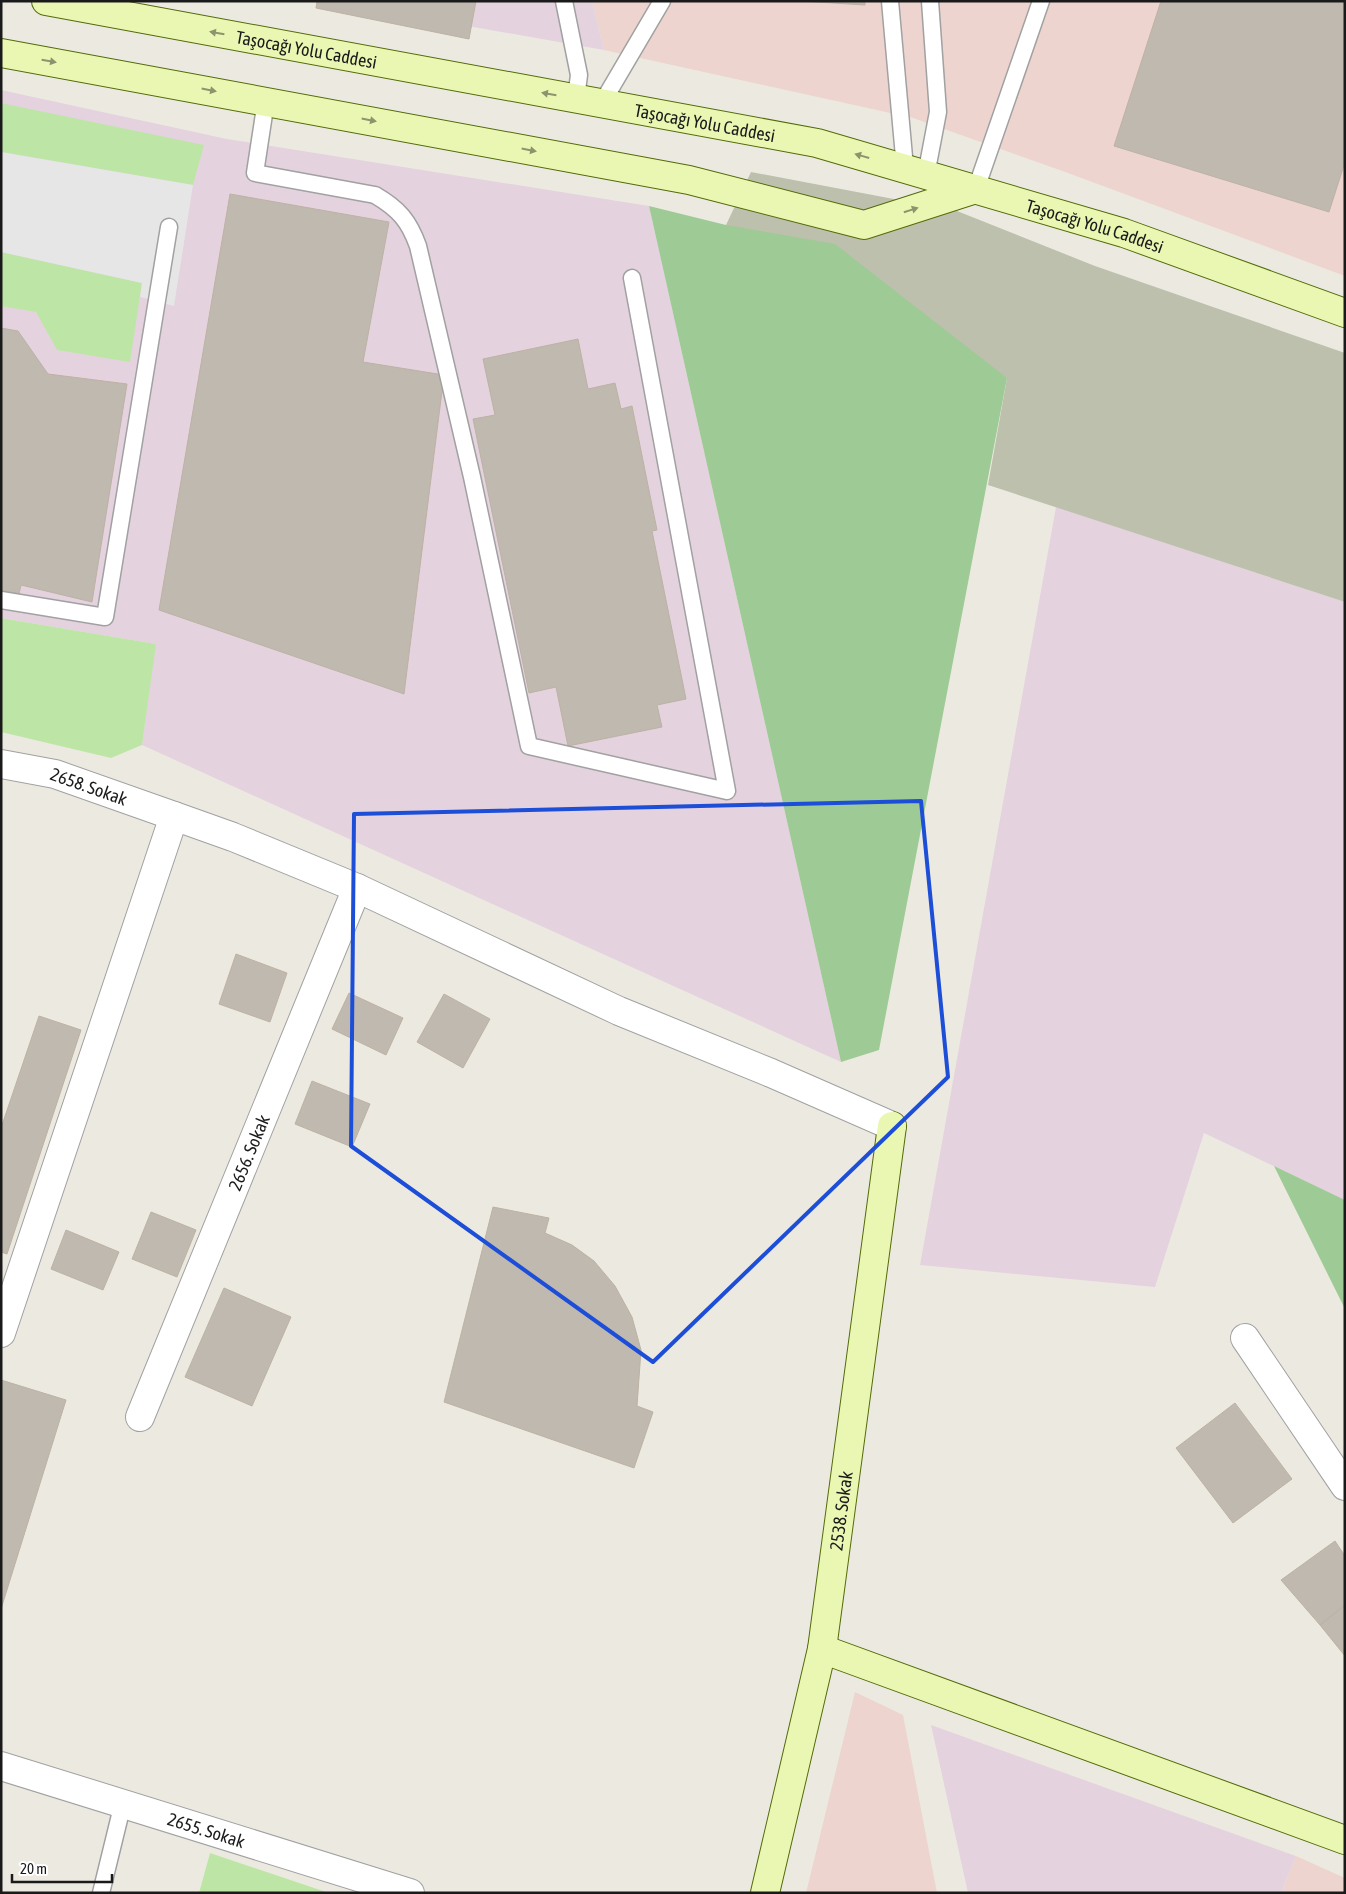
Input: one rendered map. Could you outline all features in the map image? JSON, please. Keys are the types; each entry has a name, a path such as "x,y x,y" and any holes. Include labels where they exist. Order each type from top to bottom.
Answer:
{"main road":[{"name":"Taşocağı Yolu Caddesi","path":"46,1 816,143 1124,233 1345,312"},
{"path":"1,53 688,180 864,225 976,190"},
{"name":"2538. Sokak","path":"765,1893 822,1649 892,1126"},
{"path":"822,1649 1345,1840"}],"street":[{"name":"2658. Sokak","path":"1,764 55,774 233,837 357,888 619,1011 771,1072 892,1126"},
{"path":"1,1333 174,816"},
{"name":"2656. Sokak","path":"140,1417 357,888"},
{"path":"1245,1338 1345,1486"},
{"name":"2655. Sokak","path":"1,1766 410,1893"}],"lane":[{"path":"564,1 579,75 589,101"},
{"path":"589,101 662,1"},
{"path":"890,1 915,172"},
{"path":"915,172 938,112 930,1"},
{"path":"976,190 1041,1"},
{"path":"266,101 255,173 375,195 400,213 411,228 418,246 467,458 529,746 727,791 632,278"},
{"path":"1,600 104,617 170,227"},
{"path":"101,1893 123,1804"}],"highlighted area":[{"path":"921,801 948,1077 653,1362 351,1146 354,814"}],"shaded area":[{"path":"326,1 592,1 604,50"},
{"path":"592,1 1345,1 1345,276 1068,173 913,118 604,50"},
{"path":"1,90 227,139 649,206 841,1062 142,745 155,644 1,618"},
{"path":"1,152 193,185 174,306 140,297 142,283 1,252"},
{"path":"751,172 957,211 1095,266 1345,353 1345,602 988,485 1007,378 726,225"},
{"path":"1056,507 1345,602 1345,1200 1204,1133 1155,1287 920,1265"},
{"path":"855,1692 903,1715 937,1893 806,1893"},
{"path":"931,1725 1296,1856 1281,1893 968,1893"},
{"path":"1296,1856 1345,1878 1345,1893 1281,1893"}],"green space":[{"path":"1,103 204,145 193,185 1,152"},
{"path":"649,206 726,225 835,244 1007,378 879,1050 841,1062"},
{"path":"1,252 142,283 130,362 57,350 36,312 1,306"},
{"path":"1,618 156,644 142,745 111,758 1,732"},
{"path":"1274,1166 1345,1200 1345,1309"},
{"path":"210,1853 329,1893 199,1893"}],"building":[{"path":"317,1 476,1 469,39 316,8"},
{"path":"801,1 865,1 865,5"},
{"path":"1161,1 1345,1 1345,162 1329,212 1114,146"},
{"path":"230,194 389,222 363,362 444,375 404,694 159,610"},
{"path":"1,328 18,331 48,374 127,384 92,602 21,585 18,598 1,595"},
{"path":"578,339 588,389 615,383 621,409 632,406 657,530 652,531 686,699 657,705 662,727 568,746 556,687 529,693 473,419 495,415 483,359"},
{"path":"236,954 287,973 270,1022 219,1004"},
{"path":"349,993 403,1018 386,1055 332,1029"},
{"path":"444,994 490,1019 463,1068 417,1042"},
{"path":"39,1016 81,1030 7,1254 1,1252 1,1128"},
{"path":"312,1081 370,1104 352,1147 295,1124"},
{"path":"493,1207 549,1218 545,1233 572,1245 594,1261 615,1286 632,1317 641,1350 637,1406 653,1412 634,1468 444,1402"},
{"path":"151,1212 196,1230 177,1277 132,1259"},
{"path":"66,1230 119,1252 103,1290 51,1269"},
{"path":"224,1288 291,1317 252,1406 185,1377"},
{"path":"1,1380 66,1400 1,1609"},
{"path":"1235,1403 1292,1479 1233,1523 1176,1448"},
{"path":"1335,1541 1345,1556 1345,1605 1320,1625 1281,1580"},
{"path":"1345,1605 1345,1656 1320,1625"}]}
